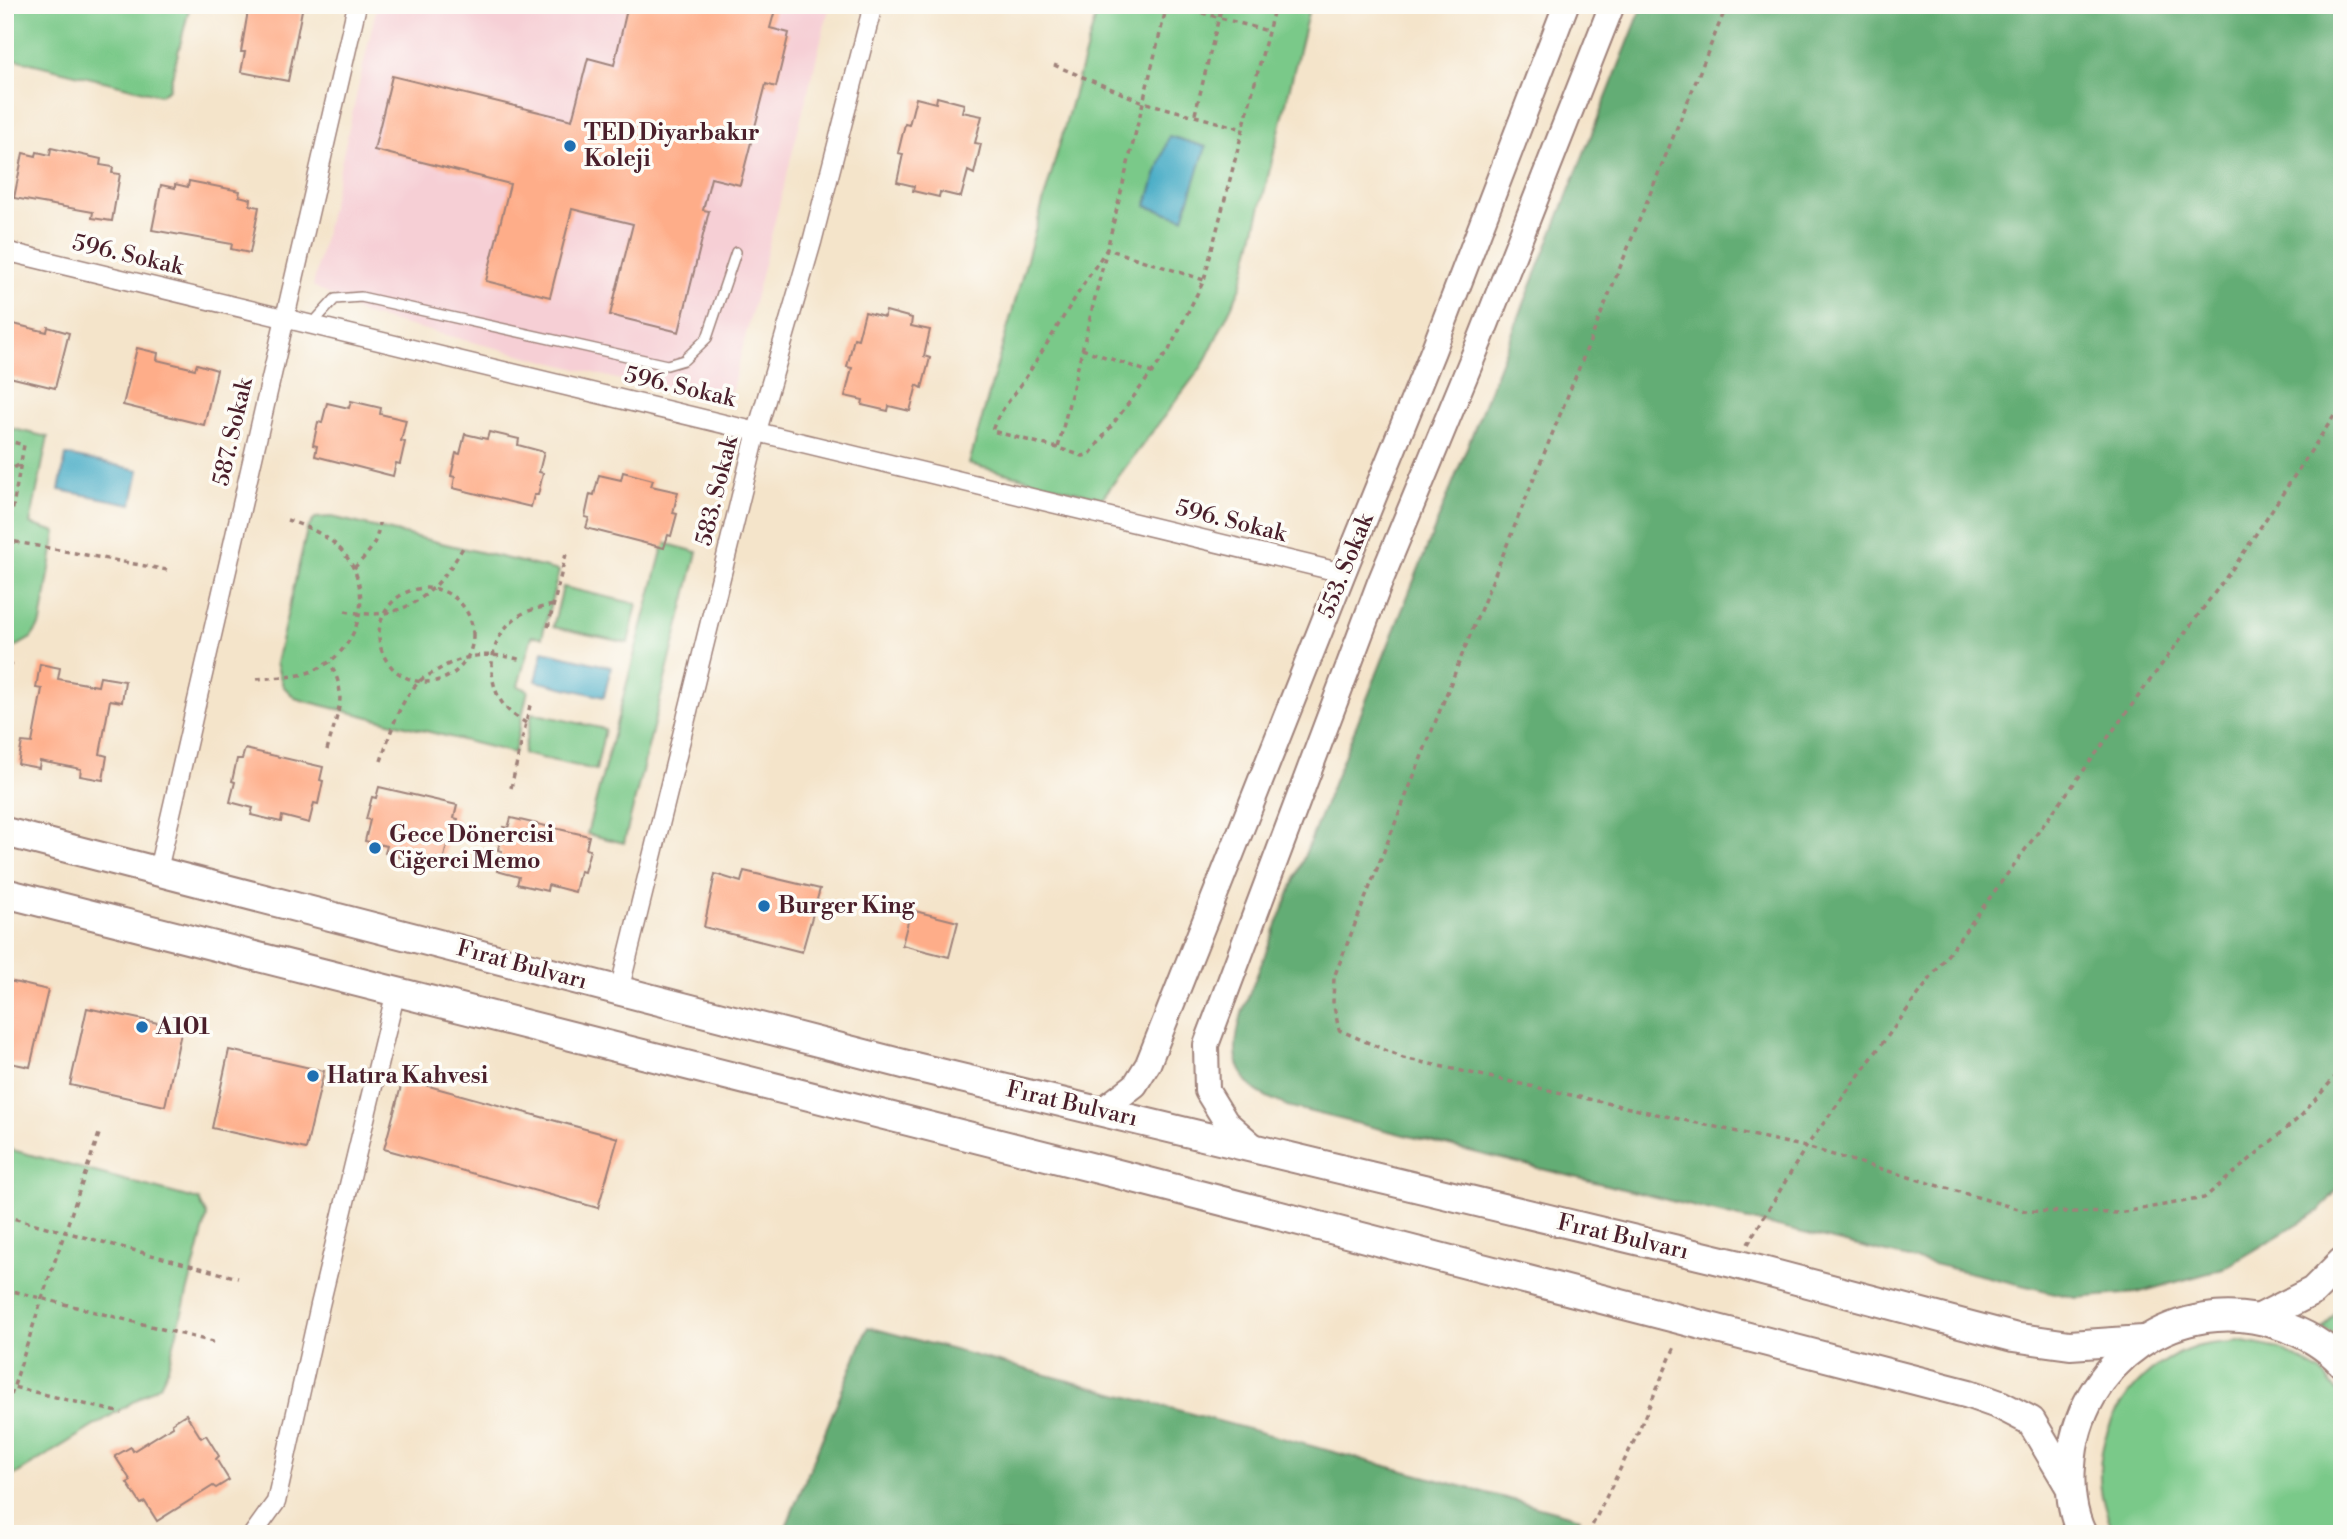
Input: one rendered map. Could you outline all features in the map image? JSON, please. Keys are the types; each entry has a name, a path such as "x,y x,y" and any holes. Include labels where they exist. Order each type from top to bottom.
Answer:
{"main road":[{"name":"553. Sokak","path":"1101,1111 1135,1085 1148,1064 1433,351 1566,5"},
{"path":"1259,1151 1226,1122 1207,1091 1206,1045 1380,582 1480,340 1612,5"},
{"name":"Fırat Bulvarı","path":"5,832 915,1067 1736,1264 2013,1337 2070,1345 2143,1340"},
{"path":"5,893 1969,1394 2000,1405 2031,1421 2070,1485"},
{"path":"2260,1318 2313,1291 2342,1262"},
{"path":"2082,1534 2070,1485 2072,1443 2086,1403 2110,1368 2143,1340 2180,1323 2220,1315 2260,1318 2299,1331 2334,1354 2342,1363"}],"street":[{"name":"587. Sokak","path":"158,870 357,5"},
{"name":"583. Sokak","path":"619,990 757,430 812,242 873,5"},
{"name":"596. Sokak","path":"5,251 1343,573"},
{"path":"253,1534 276,1502 320,1305 396,991"}],"lane":[{"path":"311,325 335,299 361,297 667,365 684,360 707,338 736,252"}],"path":[{"path":"1058,448 1167,5"},
{"path":"1173,5 1269,31"},
{"path":"1195,114 1222,5"},
{"path":"1107,250 1077,292 1025,379 995,420 992,431 1083,456 1090,454 1169,350 1204,280 1275,5"},
{"path":"1727,5 1334,977 1333,1002 1339,1030 1403,1058 1806,1147 2025,1211 2118,1213 2204,1198 2300,1118 2342,1069"},
{"path":"1054,65 1143,102 1243,129"},
{"path":"1107,250 1204,280"},
{"path":"1082,349 1152,373"},
{"path":"1736,1264 1806,1147 2238,561 2342,404"},
{"path":"5,440 24,445 5,552"},
{"path":"5,472 21,464"},
{"path":"257,679 310,673 329,663 351,639 360,614 360,586 354,568 341,550 328,538 287,520"},
{"path":"354,568 374,545 379,523"},
{"path":"6,541 167,570"},
{"path":"345,611 384,614 420,600 435,589 464,544"},
{"path":"548,627 567,550"},
{"path":"414,589 435,589 459,600 468,613 474,628 473,644 469,656 457,671 444,679 419,681 399,674 388,664 381,650 379,635 384,614 400,596 414,589"},
{"path":"526,723 507,709 497,692 492,677 495,643 516,617 532,609 554,605"},
{"path":"381,761 398,713 419,681 443,666 469,656 493,653 522,660"},
{"path":"5,655 12,666"},
{"path":"327,750 341,690 338,676 329,663"},
{"path":"510,788 531,701"},
{"path":"5,1415 99,1133"},
{"path":"5,1216 238,1278"},
{"path":"5,1289 217,1343"},
{"path":"1588,1534 1635,1439 1687,1320"},
{"path":"5,1385 122,1413"}],"shaded area":[{"name":"TED Diyarbakır Koleji","path":"377,5 830,5 731,393 714,404 363,314 313,286"}],"green space":[{"path":"16,5 190,5 169,89 160,95 10,58 5,49"},
{"path":"1099,5 1310,5 1241,287 1203,365 1102,498 969,464"},
{"path":"1643,5 2342,5 2342,1184 2319,1211 2223,1269 2137,1293 2076,1298 1287,1106 1256,1091 1240,1070 1236,1041 1243,1010"},
{"path":"5,427 48,437 30,524 56,532 41,623 31,638 12,649 5,648"},
{"path":"332,517 559,571 542,637 532,636 518,686 528,690 514,753 305,701 295,698 283,686 276,663 307,530 315,518"},
{"path":"664,543 697,552 624,843 587,834"},
{"path":"563,587 637,604 628,643 553,627"},
{"path":"532,713 605,729 596,770 523,754"},
{"path":"5,1148 199,1200 207,1216 167,1371 160,1385 5,1481"},
{"path":"2342,1305 2342,1340 2323,1328"},
{"path":"868,1327 1580,1518 1572,1534 783,1534"},
{"path":"2239,1341 2280,1349 2321,1372 2342,1397 2342,1534 2115,1534 2104,1504 2100,1471 2102,1450 2117,1412 2143,1379 2177,1355 2196,1347"}],"water":[{"path":"1169,136 1206,147 1183,218 1146,206"},
{"path":"66,455 139,470 132,504 59,490"},
{"path":"543,651 611,667 604,697 536,681"}],"building":[{"path":"249,5 303,5 288,81 241,72 245,52 241,52"},
{"path":"628,5 758,5 775,10 770,28 789,33 776,87 766,84 740,185 711,178 703,210 709,211 679,332 610,315 633,224 572,209 550,297 486,281 510,184 374,150 392,76 572,120 588,58 614,65"},
{"path":"937,97 964,104 962,112 982,116 975,143 981,144 974,174 968,171 961,197 940,192 939,197 913,191 914,186 897,182 903,154 898,153 905,124 909,125 916,98 936,103"},
{"path":"51,148 101,159 100,165 113,167 112,173 120,174 112,221 92,218 93,212 14,198 23,153 50,155"},
{"path":"189,181 240,191 239,196 251,199 250,205 259,207 250,253 231,249 232,244 152,230 161,185 188,187"},
{"path":"886,311 912,318 911,326 930,330 924,356 930,358 922,388 917,385 910,411 889,406 888,411 862,405 863,400 845,396 852,368 847,367 854,338 858,339 865,312 884,317"},
{"path":"5,322 47,332 48,327 69,333 55,388 5,376"},
{"path":"137,348 158,353 157,360 195,369 197,364 217,370 204,425 123,405"},
{"path":"351,401 381,408 380,414 406,420 401,441 405,442 400,464 396,463 393,476 315,456 317,446 313,445 318,422 322,423 327,403 349,408"},
{"path":"489,432 519,439 518,445 544,452 539,472 543,473 538,495 534,495 531,507 453,488 455,477 451,476 456,453 460,454 465,434 487,439"},
{"path":"623,472 653,480 651,486 678,492 673,513 677,514 671,536 668,535 664,548 586,528 589,518 585,517 590,494 594,495 599,475 621,480"},
{"path":"40,664 60,668 58,679 98,686 100,677 125,681 122,702 110,700 100,754 107,756 103,780 80,776 81,769 40,761 39,768 18,764 22,742 32,743 42,689 36,688"},
{"path":"245,749 323,767 318,804 314,803 309,823 282,816 281,822 251,815 253,808 230,802 237,759 242,759"},
{"path":"379,787 457,805 454,818 458,819 443,861 417,855 415,861 385,853 387,846 365,841 370,820 366,819 372,797 376,798"},
{"path":"511,818 589,836 586,849 590,850 584,872 580,871 575,892 548,885 547,891 517,884 519,877 497,871 502,851 498,850 503,827 508,828"},
{"path":"744,871 820,889 802,952 704,927 715,874 741,882"},
{"path":"911,910 958,922 949,957 902,945"},
{"path":"5,980 48,990 30,1067 5,1062"},
{"path":"87,1008 182,1028 165,1106 70,1085"},
{"path":"229,1050 324,1071 306,1149 212,1128"},
{"path":"403,1079 618,1138 598,1208 384,1149"},
{"path":"186,1414 201,1438 206,1435 229,1480 216,1488 213,1486 157,1521 145,1502 141,1504 127,1483 131,1481 115,1456 131,1447 133,1451 173,1426 172,1423"}],"place":[{"name":"TED Diyarbakır Koleji","path":"570,146"},
{"name":"Gece Dönercisi Ciğerci Memo","path":"375,848"},
{"name":"Burger King","path":"764,906"},
{"name":"A101","path":"142,1027"},
{"name":"Hatıra Kahvesi","path":"313,1076"}]}
